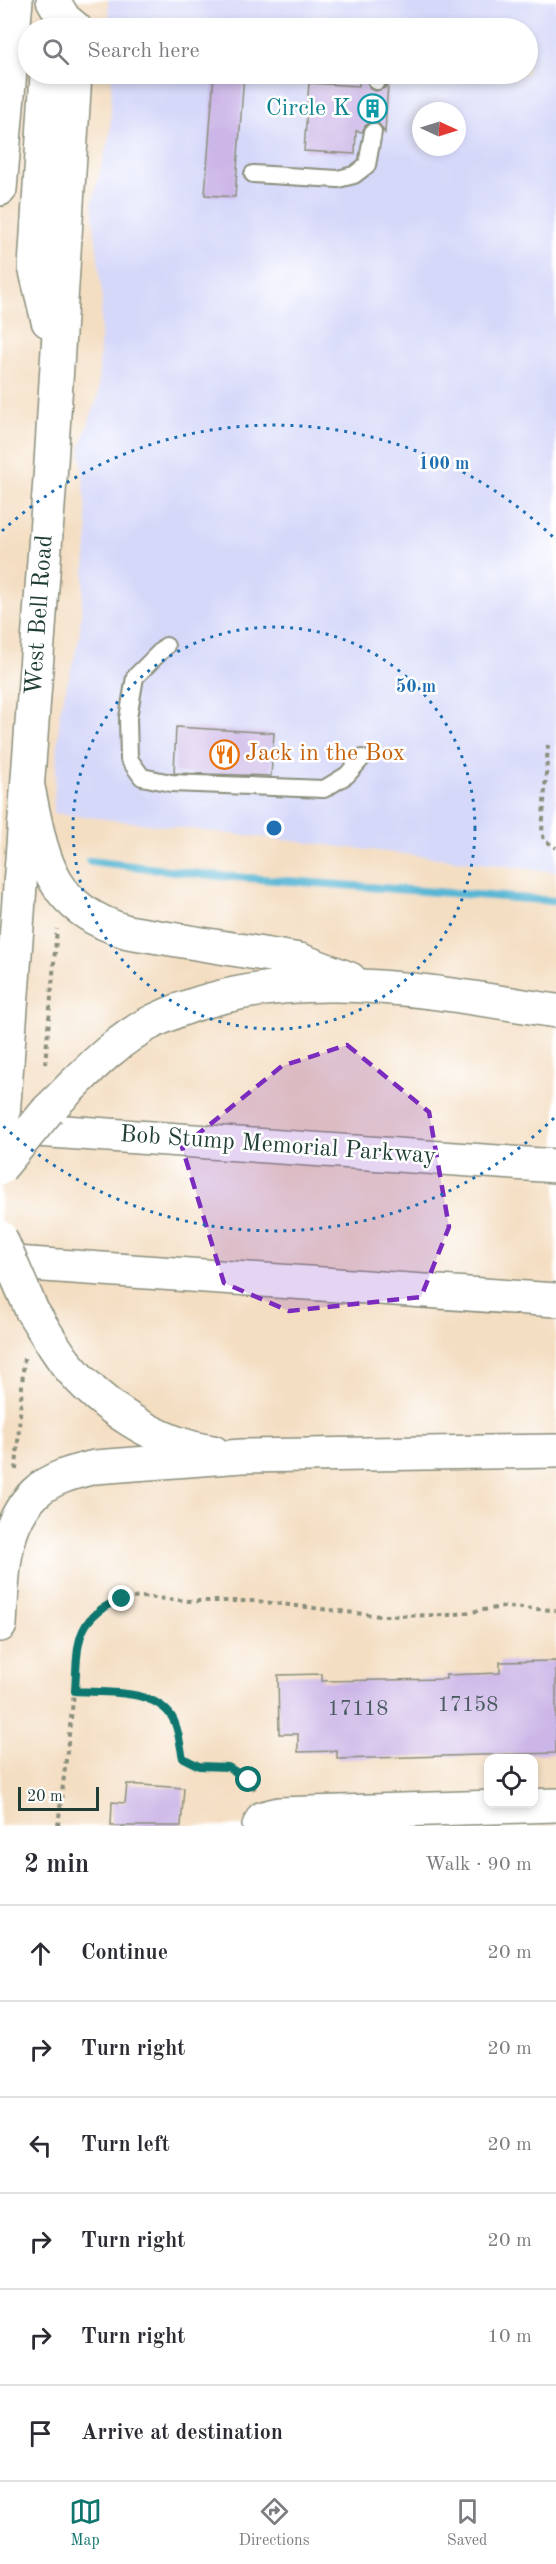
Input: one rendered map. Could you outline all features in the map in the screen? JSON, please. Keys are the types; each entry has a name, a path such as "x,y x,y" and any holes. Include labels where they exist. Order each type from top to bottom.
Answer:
{"main road":[{"path":"53,0 63,18"},
{"path":"78,18 80,0"},
{"path":"0,189 15,21"},
{"path":"46,84 35,267 57,355"},
{"name":"West Bell Road","path":"0,1156 4,1068 27,787 74,84"},
{"path":"27,787 47,864 73,904 102,924 128,932 300,960 363,984"},
{"path":"0,1168 48,1110 118,1045 154,1020 196,1003 229,994 268,989 363,984 556,1011"},
{"name":"Bob Stump Memorial Parkway","path":"0,1127 556,1166"},
{"path":"0,1237 32,1311 65,1362 102,1400 130,1419 170,1440 208,1451 242,1456"},
{"path":"0,1262 556,1300"},
{"path":"0,1625 6,1545 19,1513 36,1492 63,1477 94,1467 242,1456 556,1451"},
{"path":"261,1822 279,1814 556,1805"}],"lane":[{"path":"253,174 338,179 354,175 367,165 373,132"},
{"path":"166,646 135,677 128,718 129,759 142,777 171,783 324,789 347,775 362,758"}],"path":[{"path":"548,745 542,832 544,840 556,848"},
{"path":"45,1064 57,928"},
{"path":"16,1470 24,1356"},
{"path":"58,1826 81,1635 89,1618 101,1607 122,1599 144,1597 190,1601 256,1601 381,1616 450,1615 503,1607 556,1610"},
{"path":"75,1691 127,1694 158,1703 172,1718 183,1758 199,1766 228,1767 249,1780 254,1788 261,1822"}],"highlighted area":[{"path":"347,1045 429,1112 449,1227 421,1297 289,1311 224,1283 182,1147 282,1066"}],"shaded area":[{"path":"108,0 556,0 556,872 53,813 60,711 79,639 88,532 80,447 98,396 102,294 92,203 110,134 112,84 538,84 538,18 109,18"}],"building":[{"name":"Circle K","path":"213,84 243,84 235,197 205,195"},
{"name":"Circle K","path":"309,84 359,86 359,84 368,84 370,89 376,91 385,88 388,84 385,133 379,124 370,122 362,132 356,131 355,154 304,151"},
{"name":"Jack in the Box","path":"176,727 274,733 271,776 174,773"},
{"path":"556,1661 556,1753 337,1759 337,1751 298,1752 298,1734 279,1734 278,1675 322,1674 322,1681 446,1679 446,1675 500,1673 500,1662"},
{"path":"127,1784 184,1788 181,1826 111,1826 112,1802 125,1803"}],"waterway":[{"path":"90,861 208,875 556,901"}],"place":[{"name":"Circle K","path":"372,109"},
{"name":"Jack in the Box","path":"224,754"}],"route":[{"path":"122,1599 101,1607 89,1618 81,1635 75,1691 127,1694 158,1703 172,1718 183,1758 199,1766 228,1767 249,1780"}]}
